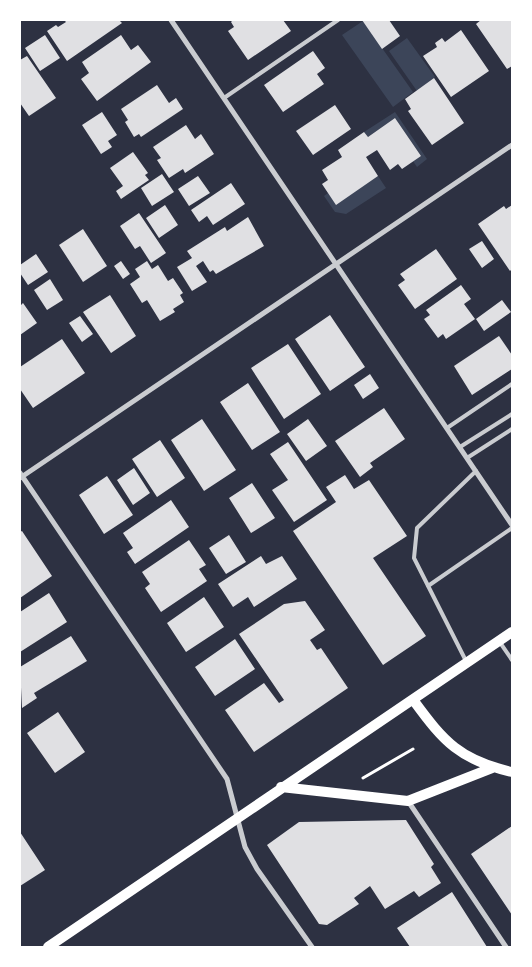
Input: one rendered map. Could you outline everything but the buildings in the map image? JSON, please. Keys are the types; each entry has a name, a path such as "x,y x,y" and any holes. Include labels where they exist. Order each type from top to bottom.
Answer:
{"main road":[{"path":"48,947 281,787 414,701 512,632"},
{"path":"414,701 437,732 458,752 492,768 512,772"},
{"path":"281,787 408,801 492,768"}],"street":[{"path":"171,20 512,527"},
{"path":"312,947 257,869 245,847 227,778 21,476 512,145"},
{"path":"408,801 506,947"}],"lane":[{"path":"224,98 338,20"},
{"path":"447,428 512,384"},
{"path":"460,447 512,414"},
{"path":"467,458 512,429"},
{"path":"467,662 414,558 417,528 476,471"},
{"path":"428,586 512,527"},
{"path":"499,641 512,660"}],"path":[{"path":"363,778 412,748"}],"shaded area":[{"path":"363,21 413,92 393,107 342,35"},
{"path":"407,38 435,77 417,91 389,51"},
{"path":"395,112 427,159 417,167 413,161 421,156 395,118 368,137 364,132"},
{"path":"378,176 386,188 346,214 335,212 324,196 328,193 336,204"}]}
